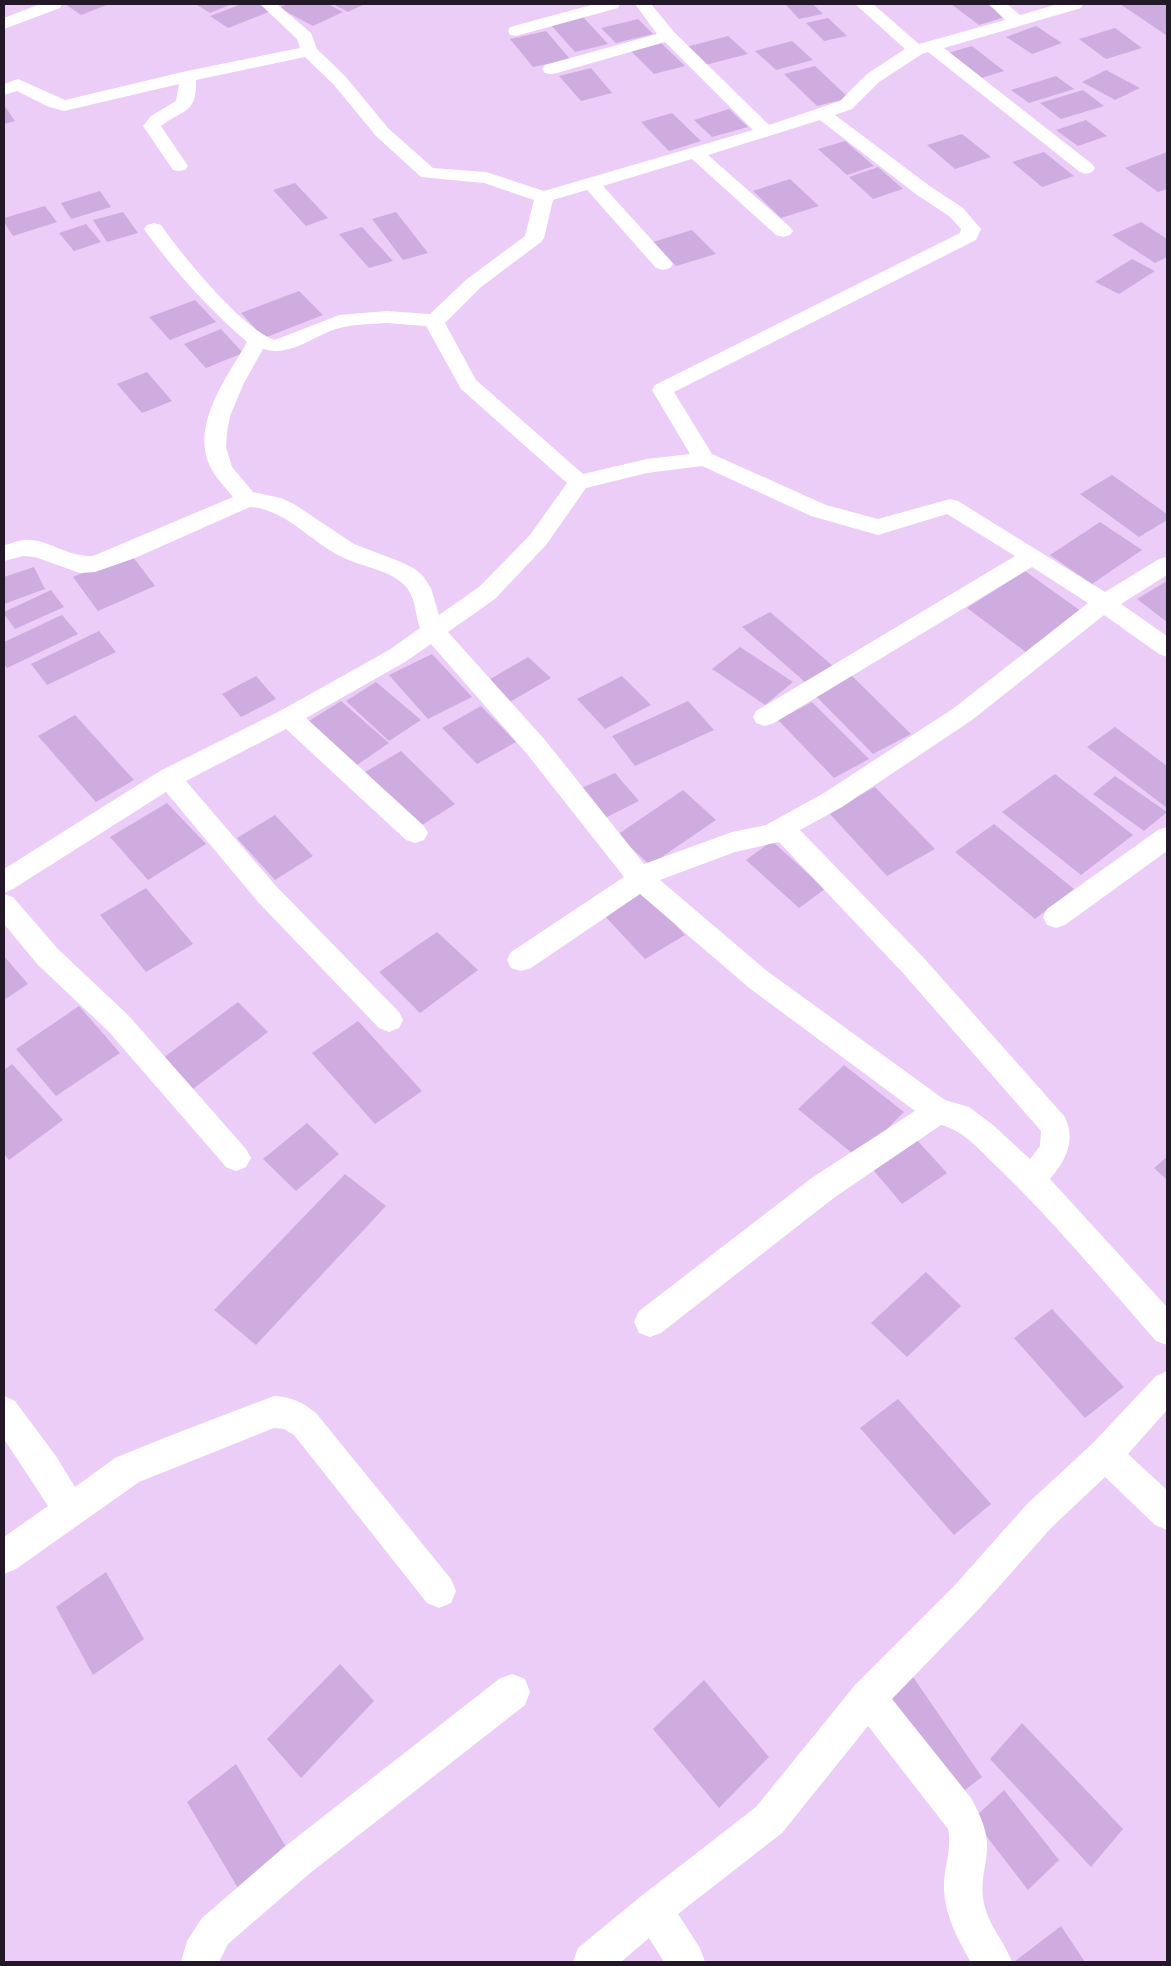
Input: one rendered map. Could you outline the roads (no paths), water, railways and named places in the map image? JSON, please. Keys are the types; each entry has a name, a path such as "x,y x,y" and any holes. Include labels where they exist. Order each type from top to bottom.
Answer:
{"street":[{"path":"4,24 54,4"},
{"path":"268,4 306,36 309,51 340,81 382,132 428,173 486,178 544,197 822,114 846,105 872,78 924,48 1076,4"},
{"path":"516,31 612,4"},
{"path":"643,4 668,36 765,132"},
{"path":"863,4 1086,168"},
{"path":"997,4 1018,22"},
{"path":"551,69 668,36"},
{"path":"4,74 11,87 64,106 187,76 309,51"},
{"path":"179,166 152,126 156,120 178,109 186,102 188,94 187,76"},
{"path":"704,459 662,390 969,236 971,229 967,222 959,215 925,192 822,114"},
{"path":"696,153 783,232"},
{"path":"590,183 663,264"},
{"path":"154,229 174,257 229,316 258,341 275,346 292,342 339,321 387,317 436,321 474,283 534,238 544,197"},
{"path":"436,321 468,384 579,482"},
{"path":"247,499 226,475 218,461 215,440 222,408 258,341"},
{"path":"4,882 169,778 289,717 397,656 487,593 538,540 579,482 647,466 704,459 818,511 878,527 950,506 1104,603 1167,648"},
{"path":"4,553 23,548 38,549 80,565 94,564 128,552 247,499 259,498 271,502 348,552 407,575 416,583 424,595 433,631 536,748 641,879 738,964 840,1042 938,1111 959,1116 983,1134 1030,1179 1167,1330"},
{"path":"765,717 1031,557"},
{"path":"521,960 652,872 732,842 772,834 833,800 963,714 1104,603 1167,565"},
{"path":"289,717 415,833"},
{"path":"169,778 267,894 389,1020"},
{"path":"782,828 913,964 1055,1126 1058,1140 1054,1152 1030,1179"},
{"path":"1056,917 1167,837"},
{"path":"4,905 48,957 118,1024 236,1158"},
{"path":"650,1322 824,1187 938,1111"},
{"path":"592,1962 653,1910 769,1820 868,1698 967,1597 1038,1516 1105,1455 1167,1387"},
{"path":"4,1412 44,1468 70,1510"},
{"path":"4,1556 126,1470 274,1412 290,1413 305,1424 439,1592"},
{"path":"1105,1455 1167,1513"},
{"path":"200,1962 201,1955 215,1931 296,1861 512,1692"},
{"path":"868,1698 958,1811 967,1831 967,1855 963,1884 966,1913 977,1938 993,1962"},
{"path":"653,1910 686,1962"}]}
